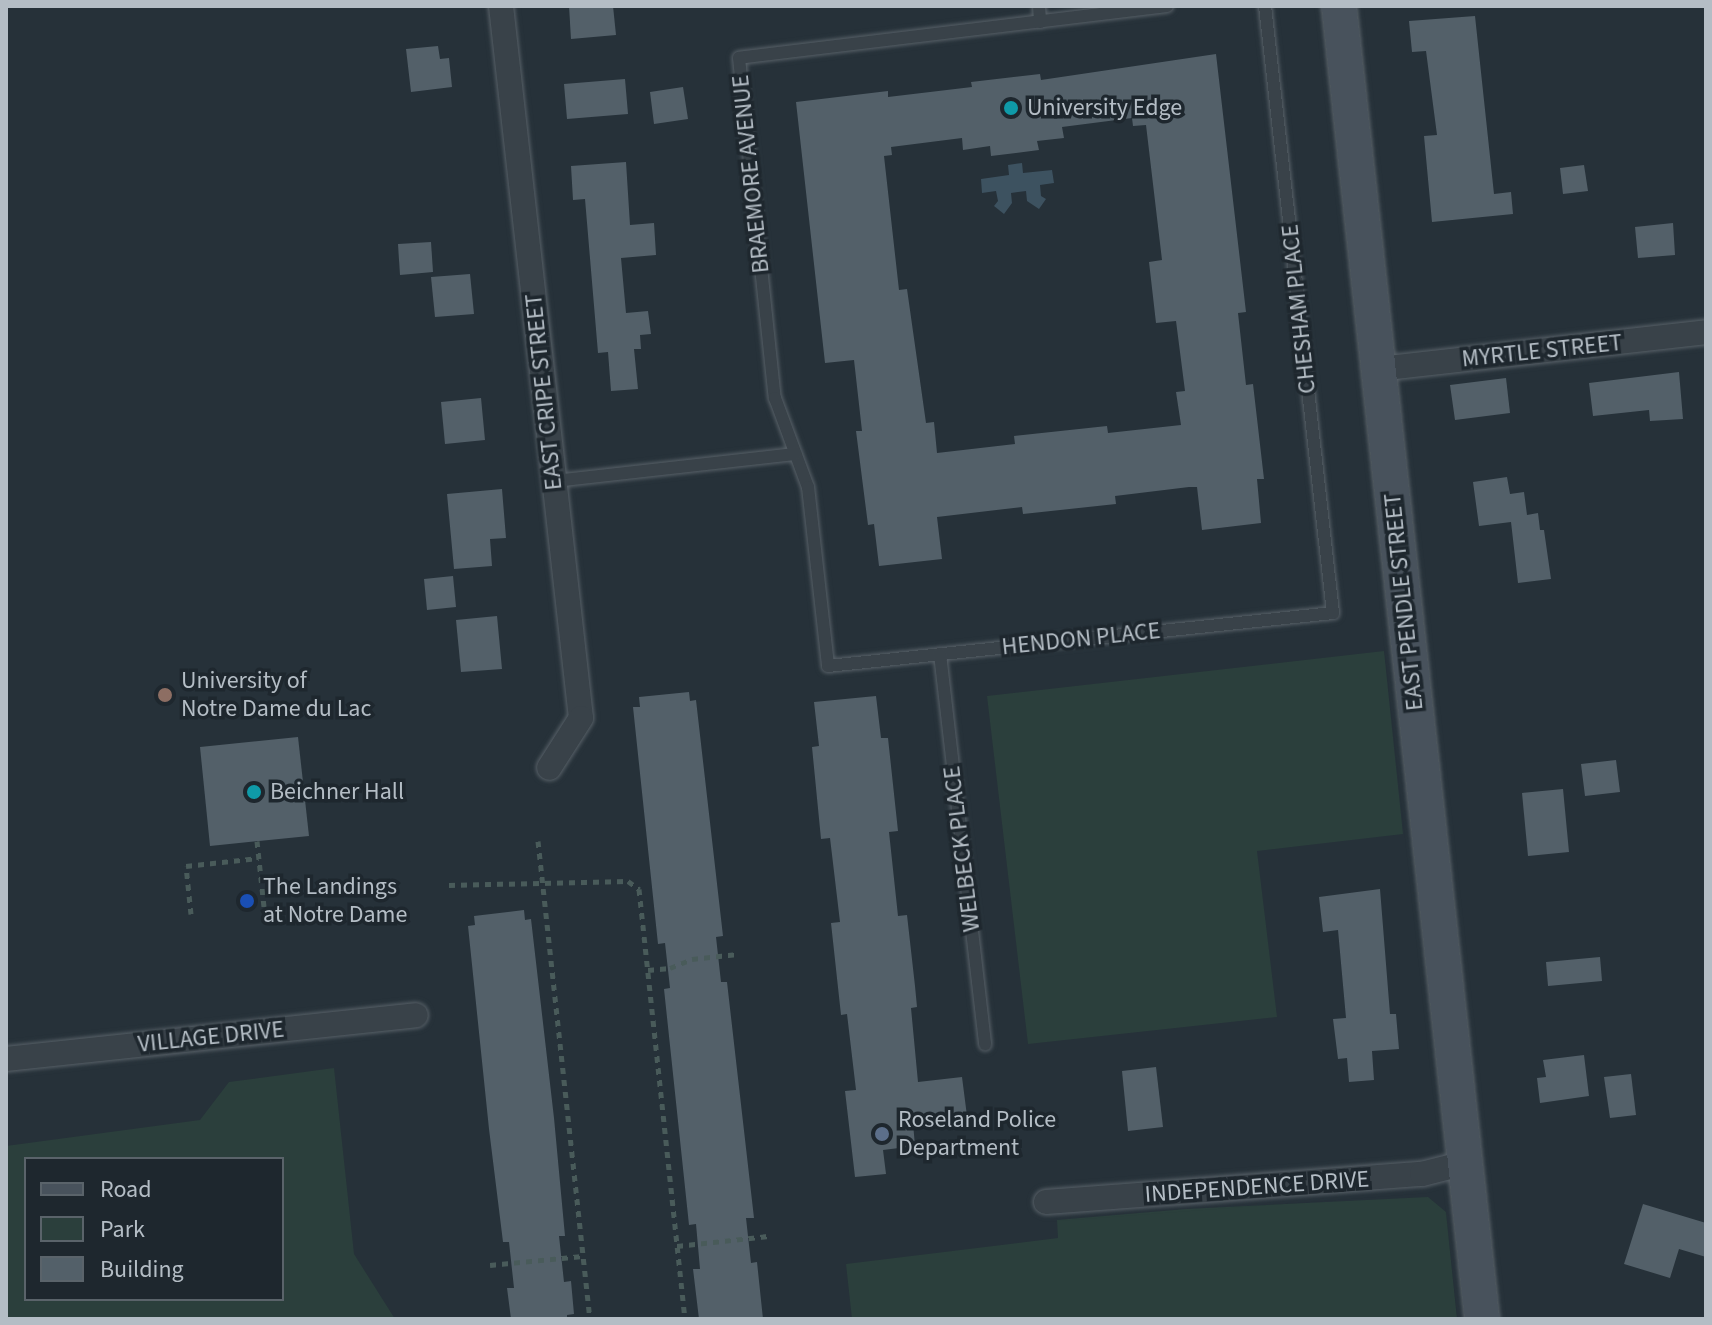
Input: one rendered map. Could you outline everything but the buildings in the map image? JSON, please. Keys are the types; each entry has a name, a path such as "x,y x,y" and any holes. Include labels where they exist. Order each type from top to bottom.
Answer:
{"street":[{"name":"EAST CRIPE STREET","path":"501,6 581,718 549,768"},
{"name":"EAST PENDLE STREET","path":"1339,6 1482,1319"},
{"name":"MYRTLE STREET","path":"1378,369 1706,332"},
{"name":"VILLAGE DRIVE","path":"6,1059 416,1015"},
{"name":"INDEPENDENCE DRIVE","path":"1046,1202 1422,1174 1465,1163"}],"lane":[{"path":"1039,6 1040,22"},
{"name":"BRAEMORE AVENUE","path":"828,666 808,487 775,398 739,58 1167,6"},
{"name":"CHESHAM PLACE","path":"1265,6 1333,613"},
{"path":"554,481 795,454"},
{"name":"HENDON PLACE","path":"828,666 1333,613"},
{"name":"WELBECK PLACE","path":"940,654 985,1044"}],"path":[{"path":"257,841 264,907"},
{"path":"538,841 590,1319"},
{"path":"191,914 186,866 259,858"},
{"path":"449,885 628,881 639,889 685,1319"},
{"path":"648,970 670,968 692,959 738,954"},
{"path":"677,1246 768,1236"},
{"path":"490,1265 583,1256"}],"green space":[{"path":"1384,651 1403,834 1257,851 1277,1017 1028,1044 987,696"},
{"path":"334,1068 354,1254 395,1319 6,1319 6,1146 200,1120 229,1082"},
{"path":"1428,1197 1446,1212 1457,1319 852,1319 846,1264 1058,1238 1057,1220 1186,1209"}],"water":[{"path":"1022,163 1023,173 1052,170 1054,183 1040,185 1041,196 1046,199 1039,209 1027,201 1026,191 1011,193 1012,203 1004,214 994,206 998,201 996,191 982,193 981,179 1009,175 1008,165"}],"place":[{"name":"University Edge","path":"1011,108"},
{"name":"University of Notre Dame du Lac","path":"165,695"},
{"name":"Beichner Hall","path":"254,792"},
{"name":"The Landings at Notre Dame","path":"247,901"},
{"name":"Roseland Police Department","path":"882,1134"}]}
